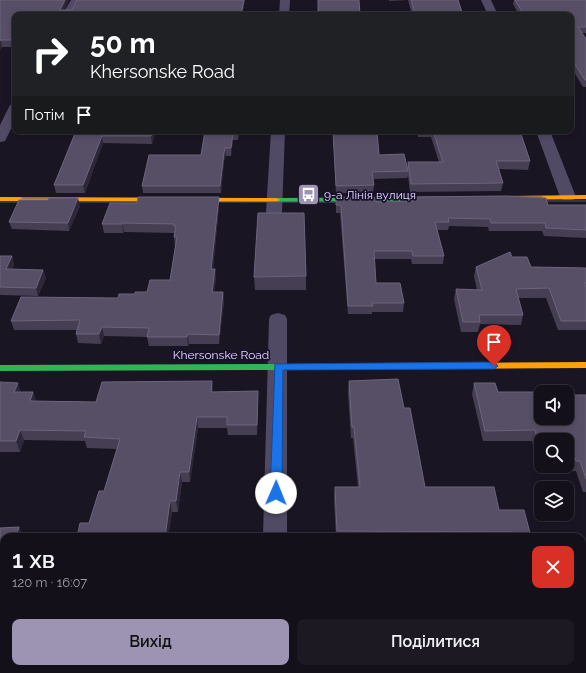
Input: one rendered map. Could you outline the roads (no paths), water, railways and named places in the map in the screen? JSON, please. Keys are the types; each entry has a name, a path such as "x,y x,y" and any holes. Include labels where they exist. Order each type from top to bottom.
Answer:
{"street":[{"path":"68,12 76,0"},
{"path":"284,12 285,0"},
{"path":"486,0 492,12"},
{"path":"0,138 12,114"},
{"path":"274,206 278,134"},
{"path":"544,134 568,197"},
{"path":"1,196 274,206 449,198"},
{"path":"496,198 586,197"},
{"path":"275,533 278,319"},
{"name":"Khersonske Road","path":"0,368 586,365"}],"tram line":[{"path":"340,197 374,197"},
{"path":"406,197 542,197"},
{"path":"22,198 76,198"},
{"path":"366,202 414,201"},
{"path":"536,201 586,201"},
{"path":"0,202 30,202"},
{"path":"68,202 148,202"},
{"path":"208,202 348,202"}],"place":[{"name":"9-а Лінія вулиця","path":"308,195"}]}
